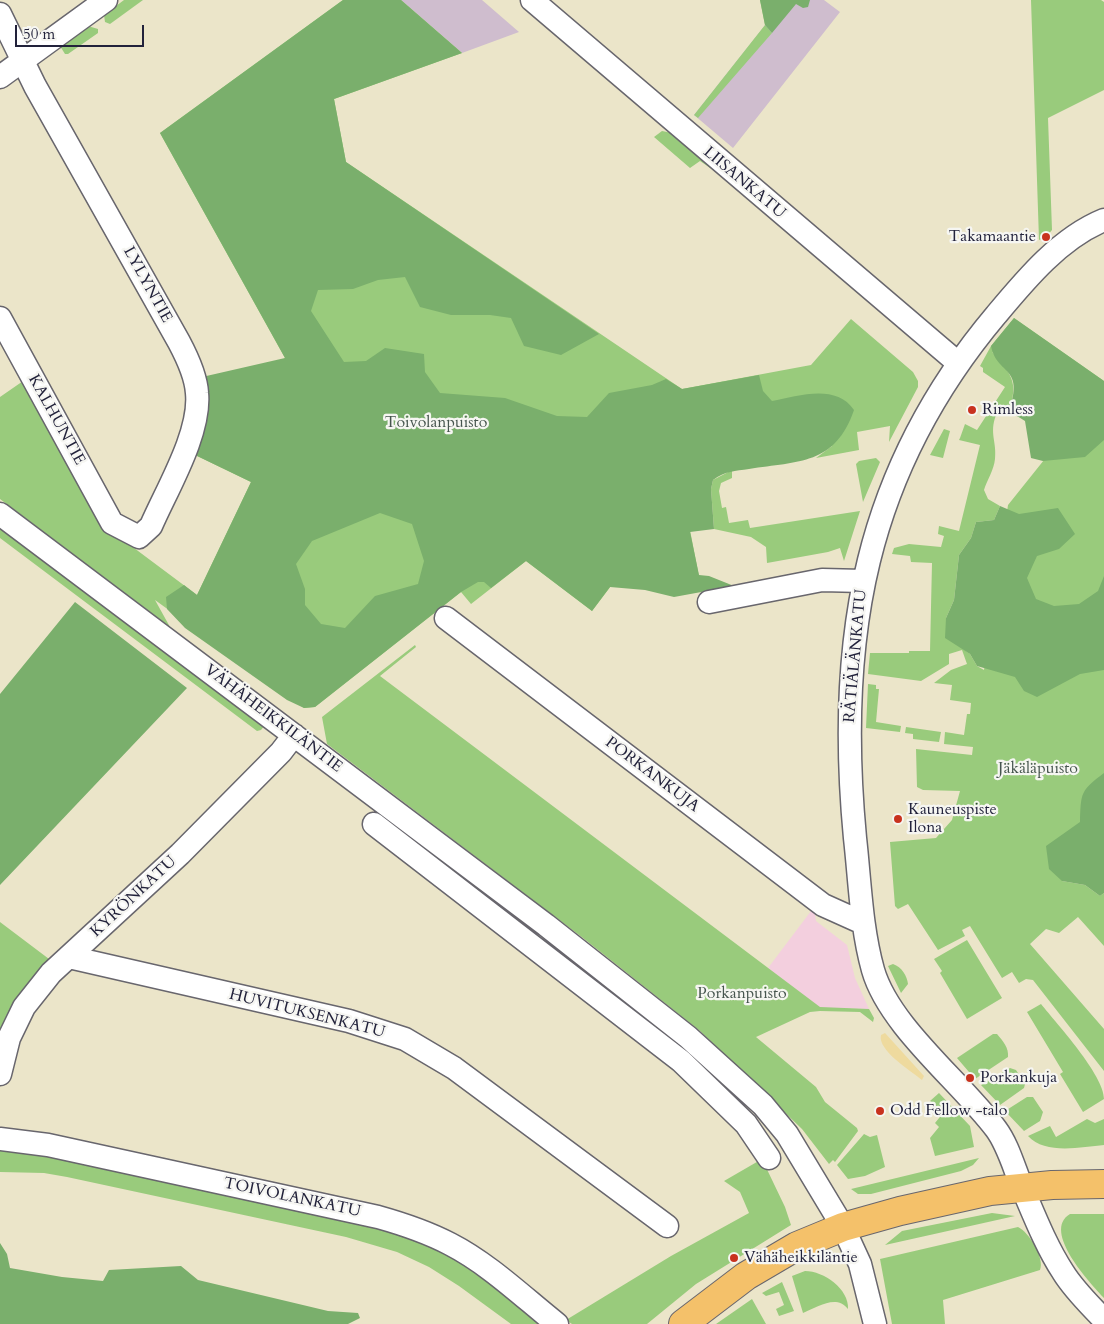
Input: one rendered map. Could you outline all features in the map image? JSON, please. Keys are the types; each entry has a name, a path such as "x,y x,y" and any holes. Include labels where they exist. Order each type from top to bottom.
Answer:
{"main road":[{"path":"684,1324 746,1276 797,1246 843,1227 900,1211 990,1191 1022,1187 1104,1184"}],"street":[{"path":"0,77 106,0"},
{"name":"LIISANKATU","path":"532,0 958,363"},
{"name":"LYLYNTIE","path":"0,14 23,61 182,348 198,392 197,412 192,433 150,526 139,537 112,523"},
{"name":"RÄTIÄLÄNKATU","path":"1104,220 1072,238 1047,259 1010,298 958,363 924,418 885,506 863,581 854,644 849,722 849,770 863,923 873,970 882,995 896,1016 999,1133 1022,1187 1064,1274 1104,1320"},
{"name":"KALHUNTIE","path":"0,318 112,523"},
{"name":"VÄHÄHEIKKILÄNTIE","path":"0,514 546,925 688,1037 762,1105 787,1134 843,1227 860,1264 875,1324"},
{"path":"709,602 822,580 863,581"},
{"name":"PORKANKUJA","path":"446,618 823,905 863,923"},
{"name":"KYRÖNKATU","path":"0,1074 9,1038 24,1006 51,973 180,854 281,752 294,735"},
{"path":"374,824 681,1061 746,1124 768,1158"},
{"path":"533,945 546,925"},
{"name":"HUVITUKSENKATU","path":"69,957 349,1021 405,1039 454,1068 667,1226"},
{"path":"746,1124 762,1105"},
{"name":"TOIVOLANKATU","path":"0,1139 48,1145 378,1217 420,1230 451,1244 484,1266 557,1324"}],"shaded area":[{"path":"401,0 482,0 519,32 462,53"},
{"path":"785,0 824,0 840,12 733,148 694,115"},
{"path":"814,907 816,921 847,945 855,978 869,1009 820,1008 768,968"}],"green space":[{"path":"124,0 143,0 110,24 105,22 104,15"},
{"name":"Toivolanpuisto","path":"343,0 401,0 462,53 334,99 346,162 682,389 811,365 851,319 913,372 918,381 918,387 889,442 890,426 857,432 859,450 816,458 832,446 677,463 702,592 623,570 592,611 526,561 471,604 461,592 315,707 304,708 155,600 170,627 0,499 0,397 26,379 126,542 197,595 251,482 193,454 285,358 160,133"},
{"name":"Toivolanpuisto","path":"343,0 401,0 462,53 334,99 346,162 599,334 561,355 524,346 511,318 490,315 451,315 420,307 405,277 378,280 353,289 318,290 311,311 344,362 366,361 385,348 424,354 425,372 440,393 505,398 557,416 587,417 609,393 652,385 666,379 682,389 759,375 763,391 772,401 805,395 827,394 837,396 854,410 846,428 837,441 826,451 799,461 730,472 713,480 711,489 714,529 690,532 699,575 709,576 734,586 674,597 645,590 610,587 592,611 526,561 491,588 484,582 478,582 461,592 315,707 304,708 287,700 185,628 167,609 166,597 184,585 197,595 251,482 193,454 202,377 285,358 160,133","holes":["380,513 412,524 424,561 418,584 375,596 345,628 321,624 305,605 305,589 296,564 312,541"]},
{"path":"760,0 785,0 765,25"},
{"path":"760,0 810,0 808,7 803,8 796,4 772,33 765,25"},
{"path":"1031,0 1101,0 1104,2 1104,90 1048,118 1052,230 1046,237 1039,240"},
{"path":"765,25 772,33 698,118 694,115"},
{"path":"88,26 98,29 98,33 68,54 65,54 60,46"},
{"path":"662,131 672,133 722,176 700,161 690,168 654,137"},
{"name":"Jäkäläpuisto","path":"1014,318 1104,381 1104,852 1062,881 1085,885 1100,896 1104,893 1104,946 1078,917 1059,933 1046,929 1030,944 1104,1029 1104,1071 1033,980 1026,979 1019,983 1012,972 1002,978 970,926 962,930 965,936 938,950 908,904 898,909 895,906 890,842 936,838 952,820 960,791 923,790 917,787 916,749 972,755 973,747 944,744 945,732 964,735 967,714 970,714 971,703 950,700 952,685 934,683 951,670 967,664 962,650 949,654 949,664 921,681 868,674 870,653 930,651 932,563 911,562 910,556 892,554 894,548 909,544 941,547 944,536 938,534 939,526 959,531 980,445 959,440 965,424 977,430 1005,387 983,372 983,368 980,366 991,346","holes":["992,352 1080,415 1008,505 984,670 977,666 970,654 962,648 946,618 954,600 959,555 971,538 976,522 994,520 1000,506 988,499 984,490 995,459 994,422 996,415 1009,411 1013,385 1008,372"]},
{"path":"1014,318 1104,381 1104,440 1085,457 1043,461 1031,458 1025,421 1009,411 1014,386 1012,378 994,356 991,346"},
{"path":"944,429 950,431 943,458 930,455"},
{"path":"876,458 880,462 863,502 856,464 859,461"},
{"path":"732,470 732,478 721,483 719,491 722,508 726,507 729,523 748,520 750,528 860,511 844,561 840,548 828,552 767,563 766,547 751,537 714,529 711,489 713,480"},
{"path":"1000,506 1019,514 1058,508 1075,534 1059,549 1037,556 1027,578 1036,599 1054,606 1079,604 1098,591 1104,576 1104,670 1080,674 1037,697 1024,691 1015,677 977,666 970,654 945,638 946,618 954,600 959,555 971,538 976,522 994,520"},
{"path":"0,525 265,725 261,730 257,731 0,538"},
{"path":"75,602 187,688 0,885 0,694"},
{"name":"Porkanpuisto","path":"415,645 416,647 380,676 820,1007 869,1009 874,1018 873,1022 860,1012 810,1012 756,1037 816,1087 825,1102 857,1128 858,1131 835,1162 833,1160 829,1164 802,1129 700,1031 583,938 327,744 322,717"},
{"path":"868,684 876,685 876,689 879,689 876,722 901,726 900,732 866,728"},
{"path":"906,727 941,732 939,742 913,739 913,734 905,733"},
{"path":"1104,773 1104,893 1100,896 1085,885 1062,881 1049,869 1046,846 1080,822 1083,793 1090,784"},
{"path":"0,922 53,962 0,1050"},
{"path":"967,940 1002,998 967,1019 934,959"},
{"path":"893,964 905,975 908,984 901,993 888,966"},
{"path":"1041,1004 1078,1050 1102,1089 1104,1099 1083,1112 1060,1074 1063,1072 1027,1012"},
{"path":"993,1034 997,1034 1007,1048 1008,1057 975,1079 957,1058"},
{"path":"1010,1068 1016,1070 1025,1084 1024,1088 1000,1105 981,1085"},
{"path":"939,1093 970,1126 974,1147 935,1156 930,1138 939,1127 935,1123 944,1112 930,1101"},
{"path":"1027,1097 1033,1097 1043,1112 1040,1121 1024,1131 1005,1111"},
{"path":"1087,1119 1095,1123 1104,1119 1104,1145 1053,1148 1035,1142 1028,1136 1050,1126 1056,1137"},
{"path":"864,1134 870,1137 877,1135 885,1167 865,1176 848,1179 837,1165"},
{"path":"0,1151 21,1151 351,1217 438,1249 471,1269 545,1324 511,1324 459,1286 429,1267 397,1252 346,1237 67,1177 44,1173 0,1172"},
{"path":"979,1158 973,1165 961,1171 871,1194 858,1194 851,1189"},
{"path":"762,1159 785,1207 791,1225 696,1284 647,1324 572,1324 566,1320 671,1256 749,1213 740,1192 724,1181"},
{"path":"992,1213 1015,1216 885,1245 902,1231"},
{"path":"1070,1214 1104,1214 1104,1298 1080,1270 1065,1244 1061,1232 1063,1222"},
{"path":"1018,1227 1027,1234 1035,1246 1040,1259 1040,1270 943,1300 945,1324 892,1324 880,1259"},
{"path":"0,1243 7,1254 10,1268 62,1277 103,1281 109,1270 181,1266 198,1280 328,1311 358,1313 360,1318 348,1324 0,1324"},
{"path":"805,1271 820,1274 834,1282 844,1295 848,1309 838,1302 832,1302 803,1313 792,1276"},
{"path":"782,1282 794,1311 779,1316 776,1309 784,1305 779,1292 766,1296 762,1293"},
{"path":"752,1299 766,1324 716,1324"}],"sand":[{"path":"885,1033 924,1076 922,1080 896,1060 884,1047 881,1035"}],"place":[{"name":"Takamaantie","path":"1046,237"},
{"name":"Rimless","path":"972,410"},
{"name":"Kauneuspiste Ilona","path":"898,819"},
{"name":"Porkankuja","path":"970,1078"},
{"name":"Odd Fellow -talo","path":"880,1111"},
{"name":"Vähäheikkiläntie","path":"734,1258"}]}
